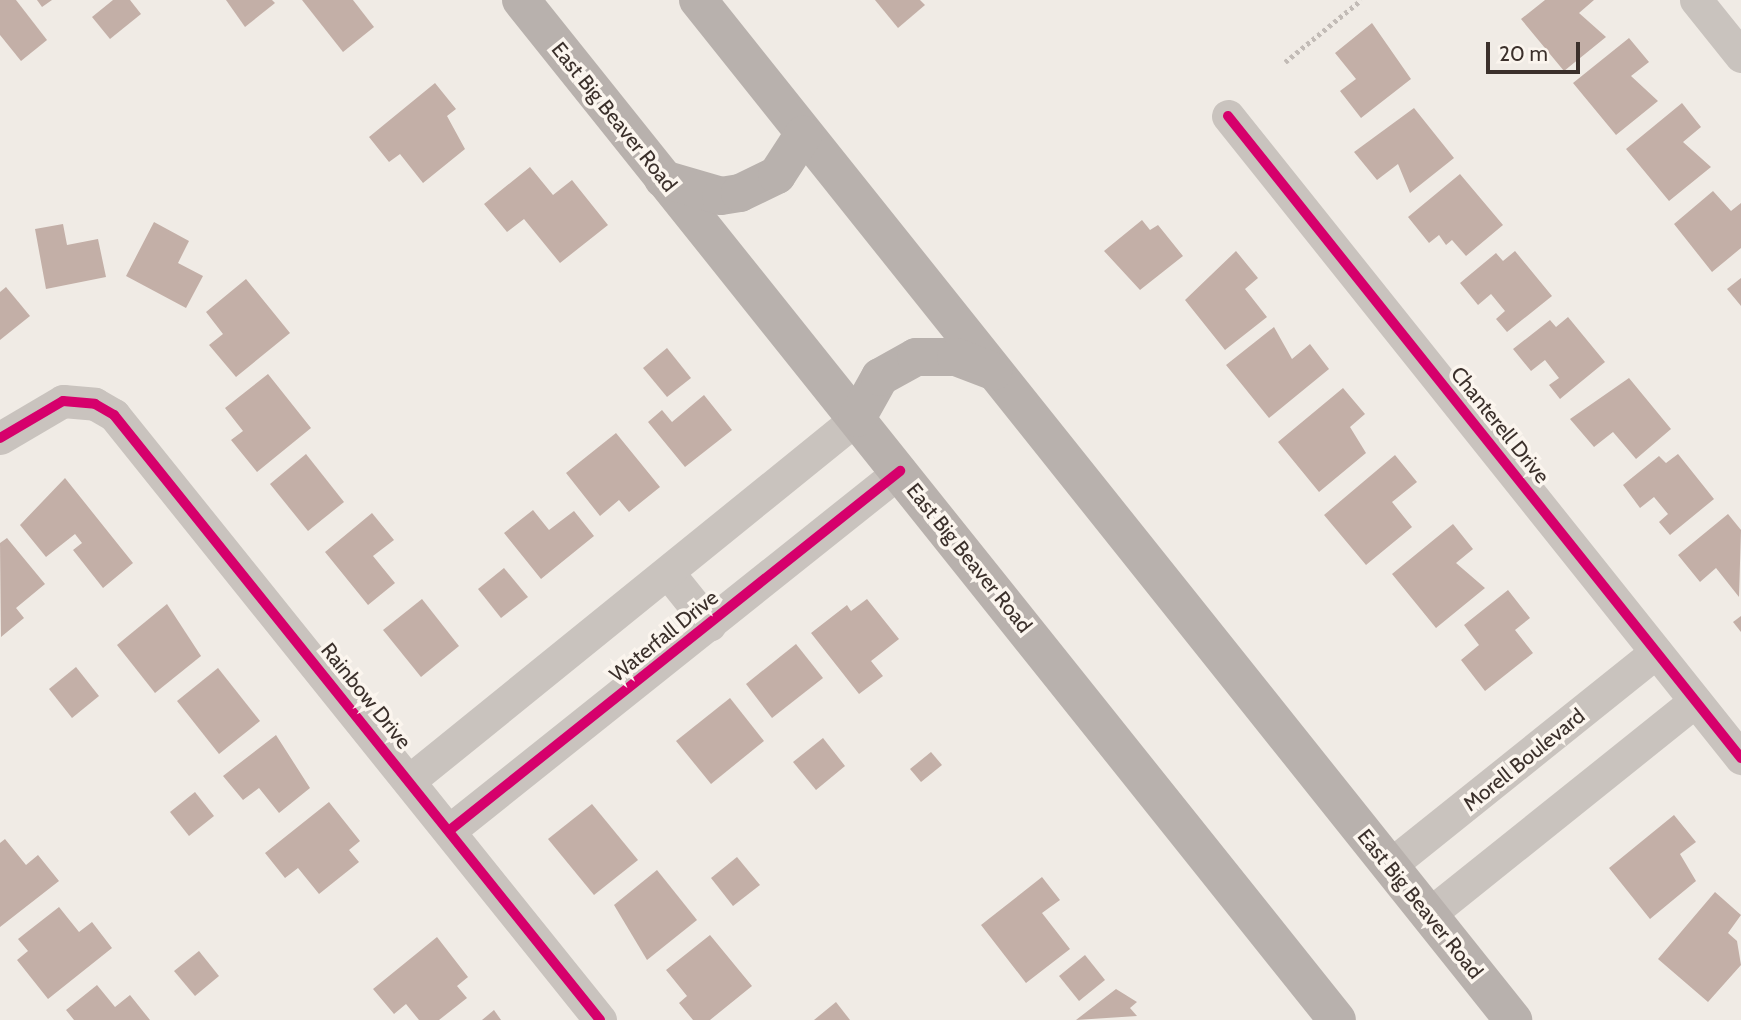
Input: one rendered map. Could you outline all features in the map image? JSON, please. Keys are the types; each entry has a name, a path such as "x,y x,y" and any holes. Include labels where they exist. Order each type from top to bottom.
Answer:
{"main road":[{"name":"East Big Beaver Road","path":"521,0 1337,1020"},
{"name":"East Big Beaver Road","path":"698,0 803,135 1513,1020"},
{"path":"663,179 721,196 740,194 777,175 803,135"},
{"path":"857,418 880,377 916,357 956,358 993,371"}],"street":[{"path":"1696,0 1741,56"},
{"name":"Chanterell Drive","path":"1228,116 1741,758"},
{"name":"Rainbow Drive","path":"0,438 63,401 95,404 129,431 600,1020"},
{"path":"410,780 669,574 857,418"},
{"name":"Waterfall Drive","path":"450,830 900,471"},
{"name":"Waterfall Drive","path":"669,574 710,625"},
{"name":"Morell Boulevard","path":"1389,866 1656,652"},
{"path":"1428,915 1695,701"}],"path":[{"path":"1285,62 1361,0"}],"building":[{"path":"0,0 16,0 47,40 21,61 0,35"},
{"path":"37,0 52,0 42,7"},
{"path":"113,0 130,0 141,14 110,39 92,17"},
{"path":"226,0 272,0 275,3 245,27"},
{"path":"302,0 353,0 374,27 343,52"},
{"path":"875,0 920,0 925,5 898,28"},
{"path":"1545,0 1594,0 1579,13 1606,37 1564,71 1521,19"},
{"path":"1372,23 1411,79 1361,118 1340,91 1356,79 1335,53"},
{"path":"1629,38 1649,62 1631,76 1658,101 1616,135 1573,83"},
{"path":"435,83 456,109 447,116 465,149 423,183 400,154 389,162 369,137"},
{"path":"1682,103 1701,127 1683,142 1711,167 1669,201 1626,149"},
{"path":"1414,108 1454,158 1410,193 1398,164 1377,180 1354,152"},
{"path":"530,167 553,195 572,180 608,225 560,263 524,219 507,232 484,204"},
{"path":"1460,174 1503,225 1466,256 1452,240 1446,245 1439,235 1429,243 1408,217"},
{"path":"1713,191 1731,211 1741,203 1741,248 1712,272 1674,224"},
{"path":"1142,220 1150,230 1158,225 1183,256 1140,290 1104,251"},
{"path":"154,222 189,241 178,263 203,276 186,308 126,276"},
{"path":"63,224 67,245 98,239 106,277 46,289 35,229"},
{"path":"1236,251 1258,278 1245,289 1267,317 1225,350 1185,300"},
{"path":"1515,251 1552,296 1507,332 1496,319 1505,311 1491,294 1478,305 1460,283 1496,253 1503,261"},
{"path":"1741,278 1741,306 1727,289"},
{"path":"246,279 290,333 236,377 209,345 223,334 206,312"},
{"path":"6,287 30,316 0,340 0,292"},
{"path":"1568,317 1605,362 1560,399 1549,385 1559,378 1545,360 1531,371 1513,349 1550,320 1556,327"},
{"path":"1274,327 1292,359 1310,344 1329,369 1269,418 1226,365"},
{"path":"667,348 691,378 667,397 643,368"},
{"path":"268,374 311,428 257,472 231,440 243,431 225,408"},
{"path":"1629,378 1671,429 1636,459 1613,432 1594,447 1570,419"},
{"path":"1343,388 1365,414 1350,427 1366,453 1319,492 1278,442"},
{"path":"704,395 732,430 685,467 648,422 662,410 672,422"},
{"path":"616,433 660,487 629,512 619,500 600,516 566,473"},
{"path":"306,454 344,502 308,531 270,484"},
{"path":"1678,454 1714,499 1670,535 1659,522 1668,514 1654,497 1640,508 1623,485 1659,456 1666,463"},
{"path":"1395,455 1417,482 1392,502 1412,527 1366,565 1324,515"},
{"path":"65,478 133,563 103,588 73,550 82,543 75,534 46,557 20,525"},
{"path":"533,510 549,530 574,511 594,536 541,579 504,533"},
{"path":"372,513 394,540 373,556 395,583 368,605 325,552"},
{"path":"1728,514 1741,530 1739,597 1716,568 1700,582 1678,555"},
{"path":"1453,524 1473,549 1456,563 1485,588 1436,628 1392,574"},
{"path":"7,538 45,584 16,608 24,618 1,637 0,543"},
{"path":"504,568 528,597 501,618 478,589"},
{"path":"1508,590 1530,618 1515,630 1533,653 1485,691 1461,660 1479,645 1464,625"},
{"path":"422,599 459,646 421,677 383,630"},
{"path":"867,599 899,639 871,661 883,676 859,694 811,633 847,605 851,611"},
{"path":"167,604 201,656 155,693 117,645"},
{"path":"1741,616 1741,632 1733,622"},
{"path":"796,644 823,678 772,718 746,684"},
{"path":"76,667 99,696 72,718 49,689"},
{"path":"218,668 260,721 219,754 177,701"},
{"path":"730,698 764,741 711,784 676,741"},
{"path":"276,735 310,788 279,813 259,788 243,800 223,776"},
{"path":"823,738 845,766 816,790 793,762"},
{"path":"931,752 942,765 921,782 910,769"},
{"path":"195,792 214,816 189,836 170,812"},
{"path":"329,802 360,841 349,850 359,862 319,894 298,868 285,878 265,853"},
{"path":"592,804 638,860 594,895 548,839"},
{"path":"1674,815 1696,842 1680,854 1696,881 1650,919 1609,868"},
{"path":"5,839 26,865 38,855 59,881 0,927 0,843"},
{"path":"737,857 760,885 733,906 711,878"},
{"path":"657,870 697,920 647,960 614,905"},
{"path":"1042,877 1060,900 1042,913 1070,949 1026,983 981,925"},
{"path":"1715,892 1741,915 1728,933 1737,941 1741,965 1708,1002 1658,959"},
{"path":"59,907 79,932 92,922 112,948 48,999 17,960 28,951 18,939"},
{"path":"710,935 752,986 710,1020 693,1020 679,1003 687,996 666,970"},
{"path":"437,937 468,977 457,986 467,998 439,1020 419,1020 406,1004 394,1014 373,989"},
{"path":"199,951 219,976 195,996 174,971"},
{"path":"1085,955 1105,980 1079,1001 1059,976"},
{"path":"97,985 115,1007 130,995 150,1020 74,1020 66,1010"},
{"path":"1116,989 1137,1002 1130,1008 1137,1016 1076,1020"},
{"path":"836,1002 850,1020 814,1020"},
{"path":"494,1010 501,1020 482,1020"}],"cycle path":[{"path":"1228,116 1741,758"},
{"path":"0,438 63,401 95,404 114,415 600,1020"},
{"path":"450,830 900,471"}]}
